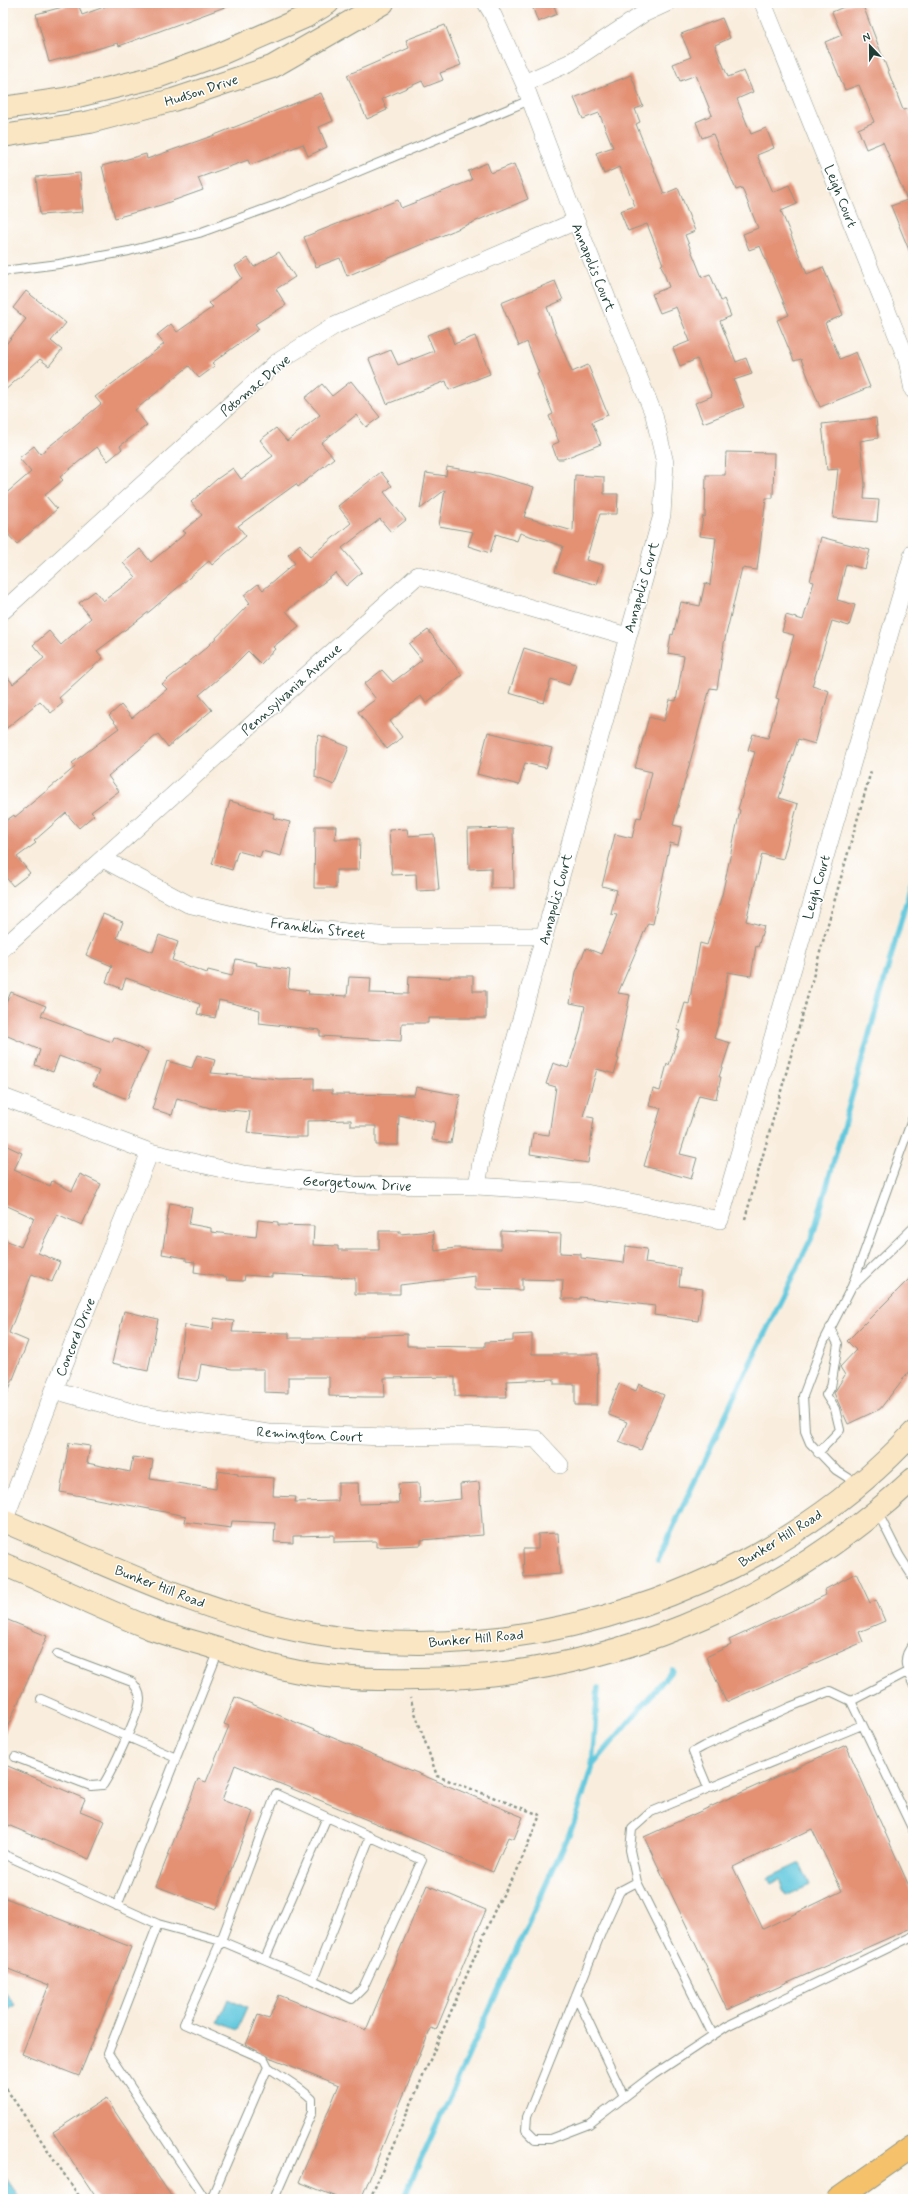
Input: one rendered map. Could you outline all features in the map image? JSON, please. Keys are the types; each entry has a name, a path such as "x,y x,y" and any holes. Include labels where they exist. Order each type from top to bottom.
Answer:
{"highway":[{"path":"838,2199 913,2146"}],"main road":[{"name":"Hudson Drive","path":"3,108 65,99 160,76 218,55 306,17 328,3"},
{"name":"Hudson Drive","path":"3,136 90,122 173,100 272,67 383,3"},
{"name":"Bunker Hill Road","path":"3,1522 153,1586 247,1618 313,1634 357,1641 436,1643 505,1638 558,1629 644,1604 705,1580 740,1563 812,1519 858,1485 913,1433"},
{"path":"3,1564 151,1628 286,1669 335,1676 387,1680 489,1676 567,1664 625,1648 716,1612 748,1596 799,1566 847,1534 913,1479"},
{"path":"858,1485 877,1510"}],"street":[{"name":"Annapolis Court","path":"477,1186 481,1162 662,515 665,463 654,415 576,221 524,82 486,3"},
{"path":"524,82 568,63 643,14 667,3"},
{"name":"Leigh Court","path":"763,3 908,360 913,390"},
{"name":"Potomac Drive","path":"3,611 276,363 334,326 576,221"},
{"name":"Leigh Court","path":"720,1220 913,553"},
{"name":"Pennsylvania Avenue","path":"3,948 418,575 627,636"},
{"name":"Franklin Street","path":"103,859 188,904 275,925 388,936 545,936"},
{"name":"Georgetown Drive","path":"3,1098 150,1152 251,1175 356,1186 477,1186 586,1194 720,1220"},
{"name":"Concord Drive","path":"3,1522 54,1390 150,1152"},
{"name":"Remington Court","path":"54,1390 142,1415 269,1434 387,1437 475,1436 536,1439 560,1465"}],"lane":[{"path":"3,271 59,264 129,251 199,233 290,200 530,100"},
{"path":"858,1485 836,1470 810,1443 805,1431 803,1396 830,1328 852,1286 913,1116"},
{"path":"852,1286 913,1228"},
{"path":"818,1453 840,1430 835,1409 826,1395 831,1387 838,1344 830,1328"},
{"path":"877,1510 899,1555 913,1577"},
{"path":"913,1645 907,1651 904,1659 907,1672 913,1684"},
{"path":"117,1906 219,1649"},
{"path":"15,1757 91,1786 103,1785 111,1773 126,1737 140,1700 139,1691 132,1682 56,1654"},
{"path":"851,1701 907,1672"},
{"path":"708,1788 694,1752 790,1707 830,1691 851,1701 913,1830"},
{"path":"42,1699 176,1758"},
{"path":"713,2035 637,1882 630,1850 632,1829 651,1812 862,1725"},
{"path":"3,1854 158,1924 221,1940 313,1980 352,1999 363,1988 422,1860 276,1794 221,1940 184,2024 264,2059 268,2067 282,2078 302,2088 312,2099 312,2112 274,2199"},
{"path":"266,1959 327,1817"},
{"path":"313,1980 370,1837"},
{"path":"637,1882 620,1891 603,1928 527,2116 526,2130 534,2139 550,2140 589,2124 654,2075 727,2026 913,1936"},
{"path":"158,1924 108,2053 205,2199"},
{"path":"576,1995 624,2097"},
{"path":"211,2199 268,2067"}],"path":[{"path":"745,1219 871,771"},
{"path":"370,2199 497,1905 516,1873 540,1815 437,1776 412,1706 410,1694"},
{"path":"3,2084 81,2199"}],"water":[{"path":"800,1863 810,1885 786,1896 779,1880 771,1884 768,1878"},
{"path":"4,1991 15,2005 3,2014 3,1992"},
{"path":"228,1999 247,2008 237,2030 218,2022"},
{"path":"3,2175 20,2199 3,2199"}],"building":[{"path":"78,3 82,15 115,3 233,4 119,46 118,43 49,62 36,14"},
{"path":"531,3 553,3 557,14 538,22"},
{"path":"853,3 862,3 903,110 907,109 913,123 913,260 891,206 907,200 883,142 866,149 858,129 874,122 859,85 845,90 825,42 842,35 832,12"},
{"path":"722,18 730,38 715,45 728,77 744,71 753,92 737,99 751,134 766,128 774,148 757,155 773,192 789,185 797,204 781,211 807,274 823,267 843,315 825,323 840,359 856,352 870,387 820,407 801,359 794,361 777,320 789,315 760,246 749,250 743,234 758,228 742,188 736,190 713,134 702,138 696,122 712,115 696,75 680,81 673,64 691,57 681,34"},
{"path":"445,25 461,65 440,73 443,80 425,87 422,81 382,99 387,110 367,119 347,75 409,48 406,40"},
{"path":"631,75 643,106 635,109 640,122 636,124 664,194 678,188 695,231 685,235 702,277 710,274 721,301 724,299 731,316 720,321 736,362 746,358 752,374 734,380 744,407 703,423 695,403 712,396 697,359 680,366 673,348 690,341 676,307 660,313 652,294 669,287 661,265 663,264 647,224 628,231 620,211 635,206 619,167 604,174 596,153 613,147 599,113 583,119 574,98"},
{"path":"321,93 333,121 319,127 327,147 308,156 303,144 250,165 248,160 198,178 203,190 161,205 115,218 102,166 146,154 147,159 212,136"},
{"path":"487,163 491,173 514,164 528,199 347,276 340,258 316,267 304,237 398,200 401,208 472,180 468,171"},
{"path":"80,173 83,212 40,215 36,177"},
{"path":"279,252 295,277 276,289 286,305 255,324 259,329 212,363 215,366 199,378 189,366 135,410 147,425 120,446 122,449 108,461 97,447 60,477 63,480 45,495 57,509 17,544 3,529 3,496 31,472 19,458 34,446 40,454 101,404 95,397 164,344 157,335 171,324 177,332 213,307 209,303 242,278 235,266 248,258 254,267"},
{"path":"555,281 563,300 547,307 555,331 572,372 588,365 608,415 592,422 601,444 563,459 557,459 552,445 559,442 549,416 553,414 537,374 539,373 527,342 519,346 501,303"},
{"path":"26,291 66,323 51,341 62,350 49,366 40,359 3,392 3,348 26,319 13,308"},
{"path":"448,327 454,344 475,336 490,374 449,390 446,381 387,404 369,359 391,350 398,365 434,351 427,335"},
{"path":"351,381 380,417 366,427 356,415 321,443 334,458 298,487 296,484 238,526 246,536 212,565 209,561 150,611 97,651 103,658 59,698 63,703 51,713 40,701 3,731 3,671 13,684 44,658 33,645 49,631 61,645 91,618 79,603 95,591 103,601 136,577 123,563 140,549 151,562 186,533 183,531 202,515 191,502 217,479 233,468 241,479 273,456 260,440 276,428 287,441 320,415 305,398 322,384 332,396"},
{"path":"876,418 878,438 860,441 865,484 864,499 879,500 877,522 833,518 838,469 827,470 822,424"},
{"path":"726,452 774,453 773,498 766,498 757,570 742,568 724,643 717,689 710,688 673,825 682,827 678,845 670,843 653,924 648,923 618,993 630,995 617,1058 619,1059 614,1074 597,1069 583,1116 594,1118 588,1163 530,1154 533,1133 549,1135 556,1087 546,1084 553,1063 568,1068 580,1032 585,1006 570,1003 576,972 586,948 601,954 617,915 611,914 617,890 602,886 615,834 632,838 637,817 641,818 652,772 635,768 649,717 664,721 670,700 676,701 684,656 668,653 671,634 673,635 681,602 700,606 705,583 710,585 716,538 700,536 703,516 705,517 706,475 725,475"},
{"path":"447,467 490,474 534,487 524,517 573,531 575,475 604,477 604,494 618,494 617,514 600,514 586,560 603,565 597,585 555,572 563,546 520,533 517,541 496,534 490,553 468,546 473,532 439,526 445,490 420,509 426,473 446,476"},
{"path":"381,472 392,486 384,492 406,520 391,532 380,519 342,548 362,572 346,586 336,573 286,611 299,626 273,647 275,649 261,664 248,651 231,668 199,695 212,710 168,747 158,734 108,776 119,791 91,812 94,815 79,828 66,813 34,841 36,843 17,857 30,873 13,886 3,874 3,823 14,815 15,817 75,767 72,763 119,728 109,716 121,705 132,718 167,689 162,684 207,647 250,603 244,595 258,584 263,590 295,563 288,555 300,544 310,557 351,523 338,506"},
{"path":"821,537 870,550 865,569 846,564 837,600 855,605 849,626 832,621 812,686 829,691 815,744 798,739 779,798 798,804 783,859 762,854 746,921 764,926 758,947 756,946 751,976 728,972 721,1014 714,1038 730,1043 719,1077 721,1077 716,1099 699,1095 680,1154 697,1158 691,1179 644,1166 661,1108 649,1106 653,1089 660,1091 667,1064 669,1065 680,1031 677,1030 685,1003 689,1004 700,943 707,945 722,895 740,810 738,809 755,752 748,750 753,734 768,738 779,699 776,698 794,635 782,632 786,615 803,620 814,582 810,581"},
{"path":"428,630 462,675 426,703 421,696 390,721 402,737 387,749 358,712 376,699 364,684 382,670 393,682 422,660 409,644"},
{"path":"524,648 576,664 569,685 551,679 544,703 509,693"},
{"path":"488,732 552,748 546,768 525,763 519,785 477,774"},
{"path":"319,735 349,747 334,785 315,777 316,745"},
{"path":"230,801 274,814 273,818 290,822 281,856 262,851 260,857 238,851 232,870 212,864"},
{"path":"315,826 336,826 335,839 360,839 359,870 336,870 336,888 314,888"},
{"path":"513,828 514,888 491,888 491,868 469,869 468,829"},
{"path":"407,829 408,836 434,834 439,890 417,891 416,874 392,875 389,830"},
{"path":"103,914 123,922 117,938 153,952 159,935 178,942 172,960 207,973 208,970 232,976 236,959 257,963 256,965 290,970 288,988 309,991 308,994 347,996 349,977 371,978 370,993 408,994 409,976 450,978 450,976 473,976 473,991 486,991 486,1018 428,1018 428,1023 402,1023 401,1041 320,1036 320,1030 259,1023 260,1010 219,1000 215,1018 197,1014 200,1004 126,978 122,989 106,982 112,966 86,955"},
{"path":"11,992 46,1006 41,1016 112,1042 114,1037 148,1052 127,1099 93,1085 99,1071 59,1056 53,1072 35,1065 40,1050 3,1034 3,1010"},
{"path":"197,1055 215,1060 211,1073 280,1079 314,1078 314,1090 332,1090 332,1094 414,1095 416,1087 460,1095 451,1143 432,1140 435,1122 399,1115 398,1145 376,1145 376,1126 351,1126 351,1120 307,1121 307,1137 287,1137 247,1132 250,1112 210,1108 177,1098 172,1115 152,1109 167,1061 192,1068"},
{"path":"3,1144 22,1153 14,1170 50,1186 52,1181 72,1191 80,1174 101,1184 82,1225 57,1214 38,1253 60,1262 52,1282 32,1274 9,1333 28,1341 4,1402 3,1239 21,1247 34,1218 3,1204"},
{"path":"170,1203 192,1207 189,1224 211,1228 211,1232 256,1237 258,1220 278,1222 278,1225 314,1226 313,1245 338,1246 338,1250 379,1250 379,1231 400,1231 400,1234 433,1231 435,1251 455,1248 501,1249 501,1231 561,1234 560,1253 581,1254 581,1258 624,1263 626,1246 647,1249 645,1263 681,1268 679,1286 703,1289 698,1321 654,1315 655,1306 580,1297 580,1299 562,1299 563,1280 522,1279 522,1290 475,1289 475,1276 400,1285 400,1294 355,1294 355,1278 272,1274 272,1277 245,1275 244,1281 226,1280 227,1277 194,1272 195,1262 186,1261 186,1258 162,1254"},
{"path":"913,1275 913,1366 880,1409 848,1424 834,1393 845,1375 840,1367 856,1350 847,1341"},
{"path":"124,1311 158,1319 148,1371 112,1363"},
{"path":"214,1318 234,1321 232,1332 289,1333 289,1338 363,1338 363,1336 407,1334 407,1346 485,1347 485,1342 513,1341 513,1335 532,1334 532,1354 598,1354 597,1405 575,1405 575,1384 554,1384 554,1379 506,1381 507,1397 487,1397 455,1396 455,1377 384,1378 385,1397 365,1397 329,1396 329,1377 288,1377 288,1393 264,1392 264,1369 232,1369 201,1364 198,1381 177,1378 185,1325 213,1329"},
{"path":"619,1384 636,1391 639,1384 664,1395 641,1450 619,1441 627,1422 609,1415 609,1408"},
{"path":"69,1443 90,1446 87,1463 130,1472 133,1457 153,1460 150,1479 216,1489 218,1471 238,1474 238,1476 274,1478 273,1496 296,1497 295,1502 338,1501 338,1483 358,1483 359,1504 399,1503 398,1484 419,1483 420,1503 461,1499 460,1484 479,1482 483,1535 421,1540 421,1545 376,1547 376,1541 334,1542 334,1535 293,1536 293,1543 274,1542 275,1523 232,1521 231,1528 185,1522 186,1516 60,1492"},
{"path":"558,1533 560,1574 524,1577 523,1549 538,1549 538,1534"},
{"path":"856,1573 870,1603 876,1600 885,1621 859,1632 863,1642 726,1702 706,1657 731,1645 729,1640 826,1595 824,1590"},
{"path":"3,1618 47,1636 3,1737"},
{"path":"235,1697 523,1817 514,1839 508,1837 493,1872 235,1765 222,1800 253,1812 216,1909 156,1886 198,1779 206,1782 229,1726 224,1724"},
{"path":"846,1745 913,1895 913,1927 727,2010 644,1837","holes":["812,1829 842,1891 763,1929 733,1867"]},
{"path":"3,1764 85,1799 80,1811 105,1821 89,1859 3,1823"},
{"path":"427,1885 486,1910 436,2030 431,2028 361,2199 342,2199 299,2182 339,2085 269,2057 246,2045 258,2015 269,2019 279,1995 366,2030"},
{"path":"3,1897 131,1947 79,2076 22,2054 49,1985 3,1967"},
{"path":"106,2098 173,2199 97,2199 53,2132"}],"waterway":[{"path":"658,1560 741,1382 813,1235 913,878"},
{"path":"592,1766 672,1670"},
{"path":"403,2199 574,1823 592,1766 598,1688"}]}
